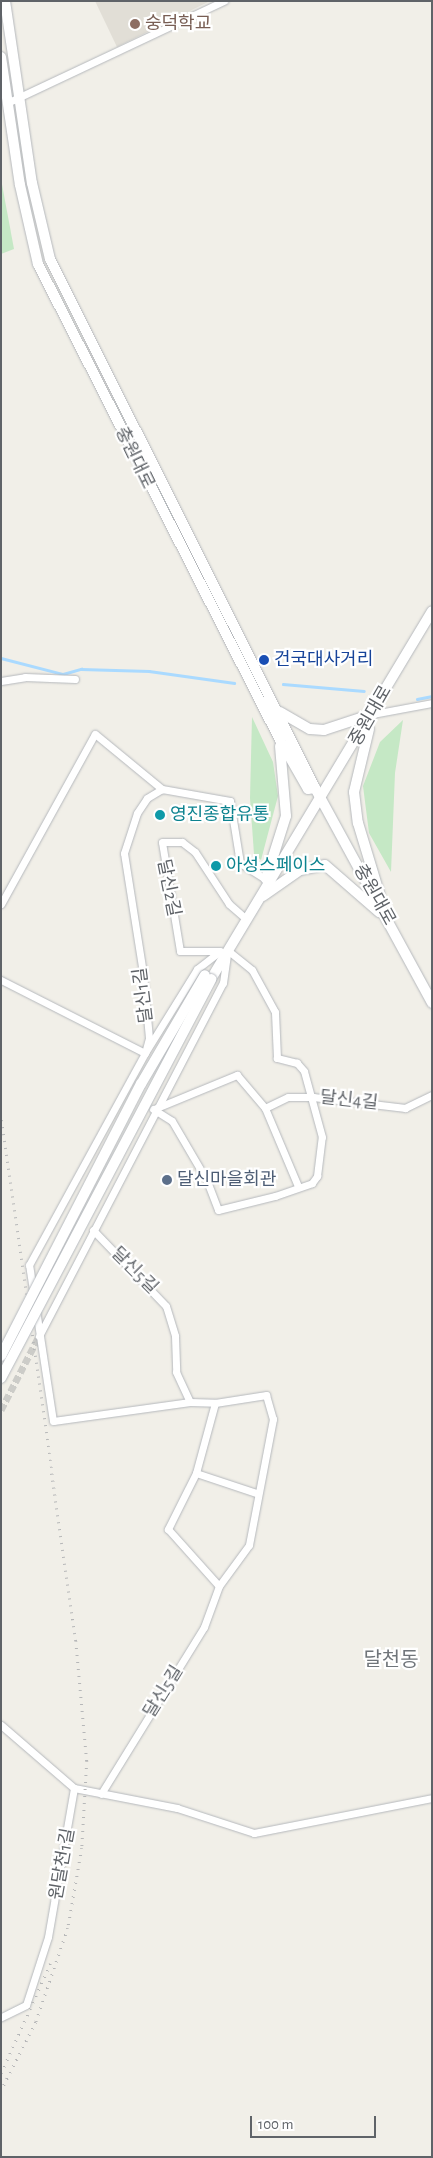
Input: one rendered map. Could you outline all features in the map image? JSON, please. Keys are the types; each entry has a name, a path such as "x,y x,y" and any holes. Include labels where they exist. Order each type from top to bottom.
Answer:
{"street":[{"name":"충원대로","path":"5,1 21,97 32,183 50,259 279,712 321,800 432,1003"},
{"path":"9,102 224,1"},
{"name":"충원대로","path":"1,57 20,185 38,264 280,740 308,789 315,788"},
{"name":"중원대로","path":"224,951 242,916 321,800 432,611"},
{"path":"1,681 25,677 75,679"},
{"path":"279,712 310,729 324,730 373,714 432,703"},
{"path":"373,714 354,779 355,807 389,922"},
{"path":"1,904 95,734 162,789 230,801 240,863 266,879 286,816 280,740"},
{"name":"달신1길","path":"1,980 146,1053 149,1038 143,973 124,853 137,813 147,798 162,789"},
{"name":"중원대로","path":"208,977 307,819"},
{"name":"달신2길","path":"224,951 180,951 162,842 182,842 195,852 229,904 242,916"},
{"path":"258,899 300,870 325,865 389,922"},
{"path":"39,1336 29,1265 146,1053 197,969 224,951"},
{"path":"154,1109 172,1121 207,1181 218,1210 298,1186 316,1176 322,1137 313,1097 304,1071 297,1063 277,1058 276,1012 252,970 224,951"},
{"path":"39,1336 154,1109 223,983 224,951"},
{"path":"1,1356 141,1084 208,977"},
{"path":"1,1378 208,977"},
{"path":"154,1109 237,1075 265,1108 298,1186"},
{"name":"달신4길","path":"265,1108 288,1097 313,1097 405,1108 432,1095"},
{"name":"달신5길","path":"93,1230 166,1306 175,1336 176,1372 190,1402"},
{"name":"달신5길","path":"39,1336 53,1421 190,1402 215,1403 266,1395 273,1437 256,1494 249,1545 219,1586 204,1627 101,1794"},
{"path":"215,1403 196,1473 168,1529 200,1559 219,1586"},
{"path":"196,1473 226,1479 256,1494"},
{"path":"1,1725 74,1788 177,1808 254,1833 432,1798"},
{"name":"원달천1길","path":"1,2016 26,2004 48,1937 74,1788"}],"shaded area":[{"name":"숭덕학교","path":"95,1 210,1 117,47"}],"green space":[{"path":"1,179 14,249 1,254"},
{"path":"252,717 273,762 278,796 261,860 254,854 250,798"},
{"path":"403,720 395,773 391,872 369,833 363,786 380,742"}],"waterway":[{"path":"1,658 63,674 81,669 149,671 234,683"},
{"path":"283,684 364,691"},
{"path":"417,699 432,696"}],"tunnel":[{"path":"1,1410 39,1336"}],"railway":[{"path":"1,1113 76,1641 87,1761 82,1848 68,1928 36,2022 1,2091"},
{"path":"1,2073 50,1964"}],"place":[{"name":"숭덕학교","path":"135,24"},
{"name":"건국대사거리","path":"264,660"},
{"name":"영진종합유통","path":"160,815"},
{"name":"아성스페이스","path":"216,866"},
{"name":"달신마을회관","path":"167,1180"}],"district":[{"name":"달천동","path":"391,1660"}]}
